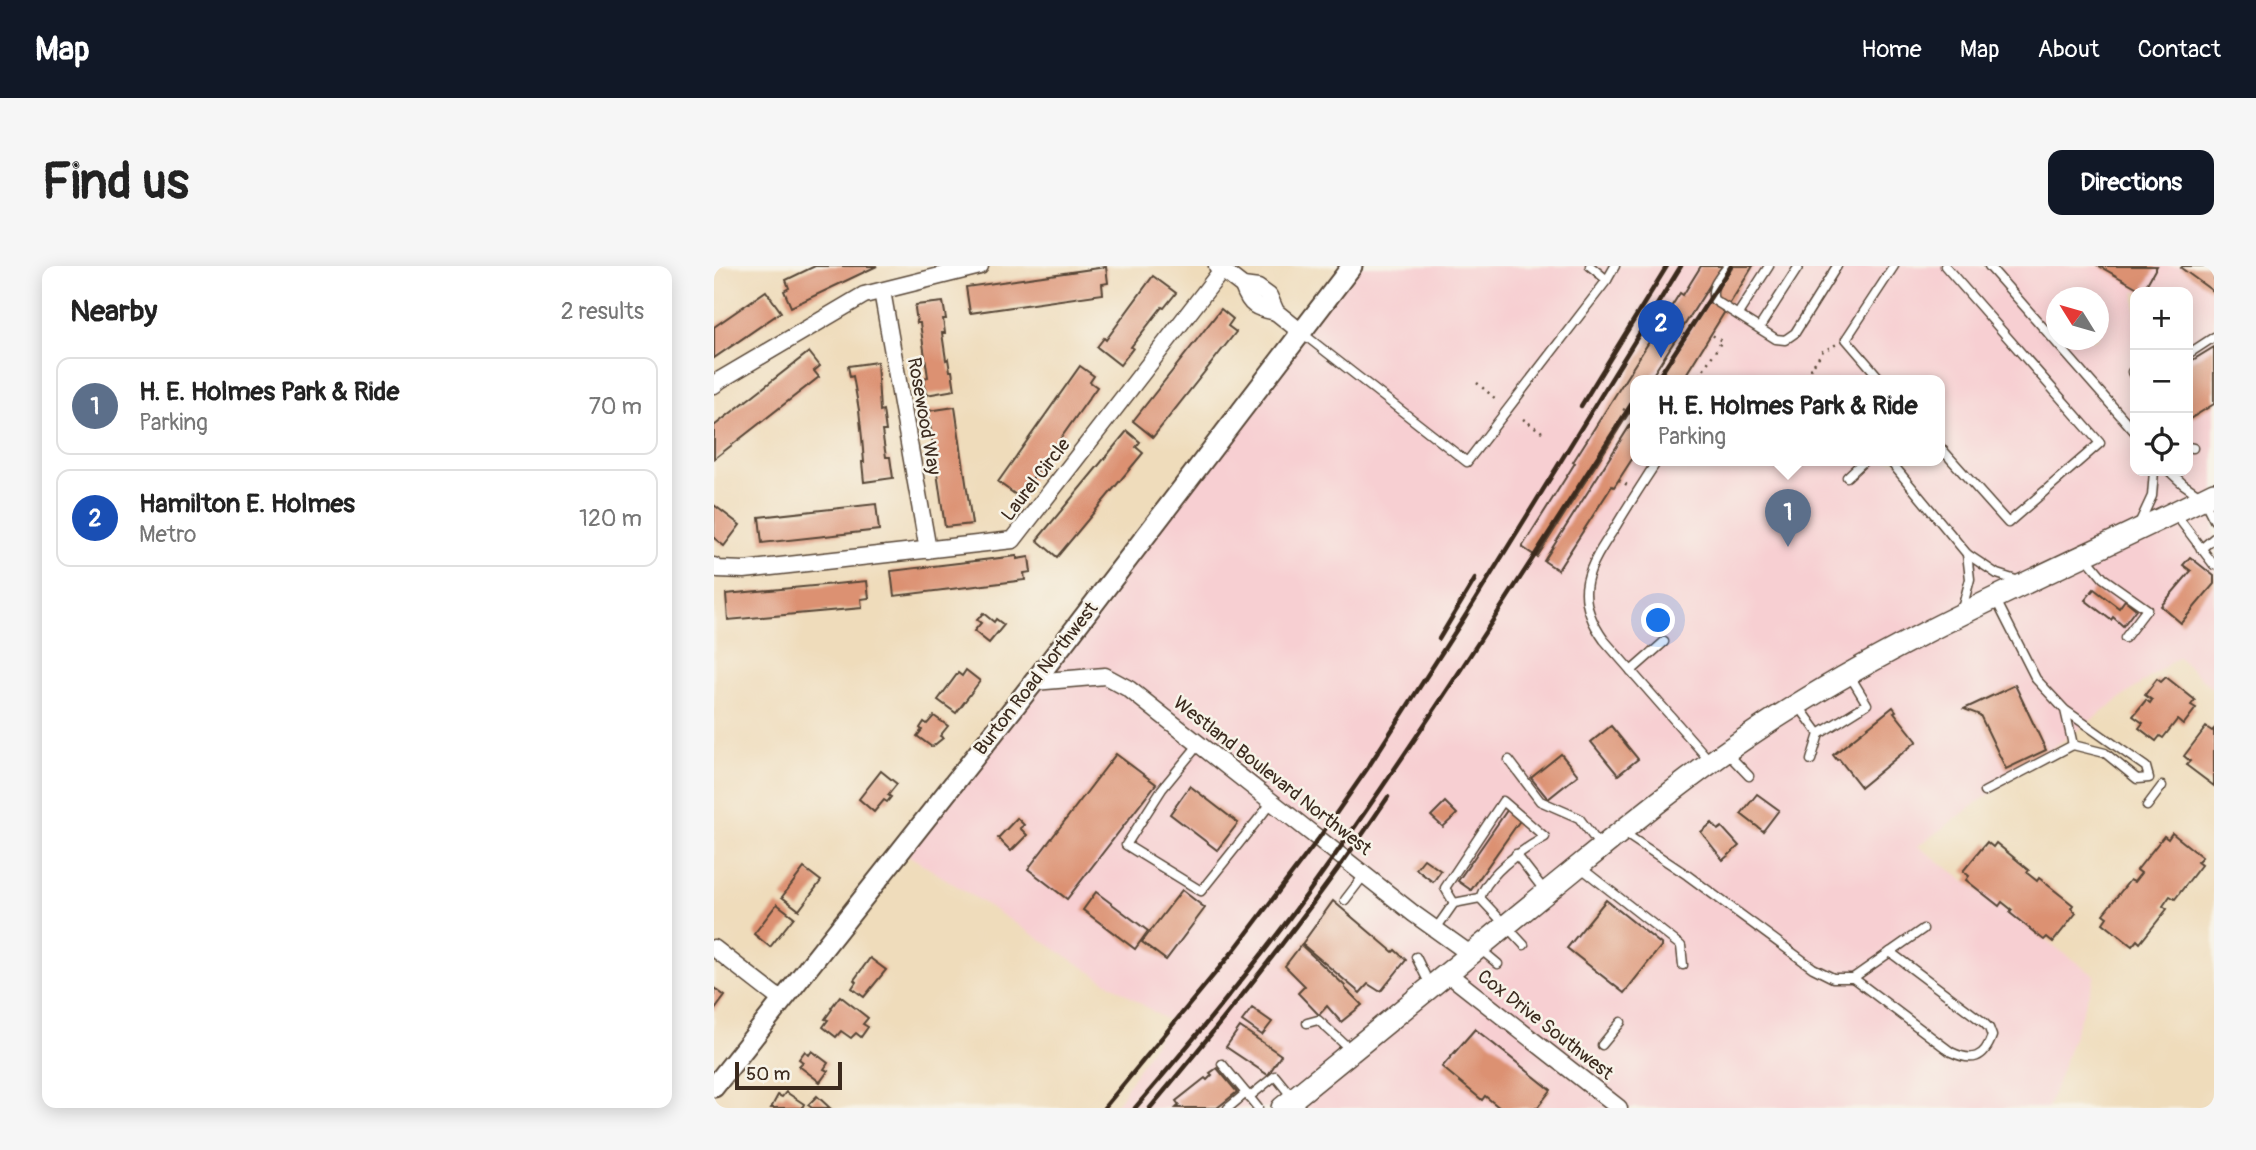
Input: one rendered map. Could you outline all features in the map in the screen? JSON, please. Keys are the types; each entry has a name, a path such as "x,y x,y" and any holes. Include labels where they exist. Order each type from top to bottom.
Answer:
{"main road":[{"path":"1292,1105 1352,1051 1621,831 1718,757 1797,704 1920,634 2208,496"}],"street":[{"path":"714,385 864,295 980,266"},
{"name":"Burton Road Northwest","path":"714,1087 1034,682 1352,266"},
{"name":"Laurel Circle","path":"714,566 718,569 744,570 1013,540 1219,268 1243,286 1248,300 1258,308 1276,312 1301,332"},
{"name":"Rosewood Way","path":"882,290 928,550"},
{"name":"Westland Boulevard Northwest","path":"1034,682 1105,676 1129,689 1434,930 1475,951"},
{"path":"714,948 781,1000"},
{"name":"Cox Drive Southwest","path":"1447,973 1619,1108"}],"lane":[{"path":"1590,266 1607,280"},
{"path":"1301,332 1467,463 1615,266"},
{"path":"1728,266 1712,293 1714,300 1776,339 1785,340 1795,333 1837,266"},
{"path":"1738,314 1769,266"},
{"path":"1759,328 1799,266"},
{"path":"1877,375 1846,340 1894,266"},
{"path":"1945,266 2100,443 2008,523 1945,453"},
{"path":"1989,266 2130,426"},
{"path":"2193,351 2214,337"},
{"path":"1654,466 1596,557 1588,575 1587,610 1594,626 1630,671 1718,757 1749,776"},
{"path":"1847,477 1859,466"},
{"path":"1894,466 1968,554 1997,574 2027,584"},
{"path":"2136,531 2152,496 2154,476"},
{"path":"2174,476 2182,484 2208,496 2214,520"},
{"path":"2174,512 2214,565"},
{"path":"2201,549 2214,538"},
{"path":"1961,615 1970,579 1968,554"},
{"path":"2085,556 2103,578 2147,609 2125,638"},
{"path":"1984,792 2073,745 2105,753 2137,779 2149,778 2146,767 2065,710 2036,679 1996,599"},
{"path":"1630,671 1664,642"},
{"path":"1811,760 1819,734 1867,704 1849,674"},
{"path":"1797,704 1819,734"},
{"path":"2065,710 2073,745"},
{"path":"2105,753 2112,742"},
{"path":"1199,744 1163,789 1126,845 1201,891 1272,802"},
{"path":"1509,760 1540,801 1579,818 1601,847"},
{"path":"2147,806 2161,786"},
{"path":"1454,903 1445,888 1503,801 1545,837 1516,854 1483,889 1480,898"},
{"path":"1621,831 1687,875 1813,968 1833,978 1853,978 1923,929"},
{"path":"1516,854 1546,893"},
{"path":"1578,866 1681,946 1683,965"},
{"path":"1345,900 1365,874"},
{"path":"1434,930 1454,903 1480,898"},
{"path":"1480,898 1524,945"},
{"path":"1475,951 1497,964"},
{"path":"1853,978 1951,1052 1965,1059 1978,1056 1988,1048 1992,1036 1983,1022 1890,952"},
{"path":"1416,957 1431,987"},
{"path":"1307,1023 1318,1020 1352,1051"},
{"path":"1602,1045 1621,1022"},
{"path":"1222,1064 1258,1108"},
{"path":"1228,1108 1275,1076 1292,1105"}],"path":[{"path":"1700,375 1722,341 1712,335"},
{"path":"1806,375 1823,351 1846,340"},
{"path":"1476,383 1497,400"},
{"path":"1623,409 1630,413"},
{"path":"1523,419 1542,432"}],"shaded area":[{"path":"1345,266 2214,266 2214,690 2178,657 1918,846 2095,976 2048,1108 1114,1108 1168,1021 905,853"}],"building":[{"path":"815,266 877,266 791,307 784,291 789,288 786,280"},
{"path":"1701,266 1722,266 1653,375 1630,375 1630,411 1537,557 1522,547 1680,293 1683,295"},
{"path":"1731,266 1753,266 1686,375 1662,375"},
{"path":"2099,266 2157,266 2145,287 2136,287"},
{"path":"2214,266 2214,292 2181,268"},
{"path":"1106,267 1108,283 1102,284 1103,294 970,313 966,287"},
{"path":"1153,276 1176,293 1164,308 1162,307 1120,365 1097,347 1104,338 1106,340"},
{"path":"766,291 781,312 714,358 714,327"},
{"path":"943,302 946,319 943,319 945,333 942,333 946,360 948,359 952,371 955,390 926,395 924,378 928,377 920,323 917,323 915,308 916,305"},
{"path":"1221,309 1233,319 1228,326 1236,332 1153,437 1133,421"},
{"path":"2214,347 2214,404 2193,417 2193,413 2193,360"},
{"path":"809,352 820,366 814,371 819,377 714,459 714,426"},
{"path":"877,362 880,411 883,410 886,431 882,431 893,478 864,482 859,410 853,376 850,377 848,366"},
{"path":"1080,366 1094,376 1090,382 1097,387 1019,497 998,482"},
{"path":"955,407 972,524 945,527 928,411"},
{"path":"1630,425 1630,462 1558,570 1544,561"},
{"path":"1127,431 1140,442 1136,447 1143,453 1057,557 1037,540"},
{"path":"876,504 879,530 762,543 759,517"},
{"path":"714,505 740,525 724,546 714,538"},
{"path":"1017,556 1017,559 1029,557 1031,572 1024,573 1025,580 894,596 891,571"},
{"path":"2190,557 2214,576 2214,584 2181,623 2161,606 2191,571 2183,565"},
{"path":"867,581 869,598 861,599 862,608 728,620 726,594"},
{"path":"2094,589 2119,608 2125,600 2136,609 2123,626 2085,600"},
{"path":"983,613 994,622 996,619 1004,625 989,643 974,631 981,623 977,620"},
{"path":"966,670 980,681 956,713 938,700 958,673 962,676"},
{"path":"2166,677 2195,700 2191,705 2196,708 2183,725 2177,720 2163,738 2160,736 2156,741 2139,728 2143,723 2133,716 2146,700 2150,703 2152,700 2145,695 2157,679 2161,682"},
{"path":"2015,685 2046,750 2006,769 1980,715 1964,709"},
{"path":"1893,707 1917,741 1861,787 1833,755"},
{"path":"934,716 948,726 940,736 943,738 932,747 917,736 924,722 927,724"},
{"path":"1611,726 1638,759 1618,775 1591,742"},
{"path":"2206,727 2212,731 2214,729 2214,786 2186,765 2190,761 2184,756"},
{"path":"1116,754 1156,784 1067,899 1028,869"},
{"path":"1561,754 1578,775 1548,799 1531,778"},
{"path":"881,771 897,784 888,795 891,797 887,802 884,800 874,812 859,799"},
{"path":"1190,786 1238,823 1217,850 1170,814"},
{"path":"1757,794 1779,810 1763,831 1741,814"},
{"path":"1445,802 1457,814 1443,827 1431,816"},
{"path":"1508,809 1521,819 1471,890 1458,881"},
{"path":"1017,818 1024,825 1020,828 1027,835 1011,851 998,838"},
{"path":"1712,823 1718,830 1722,827 1739,846 1723,860 1701,832"},
{"path":"2172,833 2202,857 2197,862 2201,865 2175,899 2170,896 2163,906 2167,909 2140,943 2137,940 2132,946 2103,923 2107,917 2103,914 2130,880 2134,882 2141,873 2137,870 2164,836 2168,839"},
{"path":"1987,842 1993,847 1996,843 2029,870 2027,873 2037,881 2039,878 2073,905 2071,908 2076,913 2053,942 2047,937 2044,940 2010,913 2012,910 2002,902 1999,906 1966,880 1969,876 1963,871"},
{"path":"1424,859 1441,871 1433,882 1416,869"},
{"path":"804,868 821,881 799,910 782,897"},
{"path":"1182,890 1205,908 1166,960 1142,942"},
{"path":"1096,892 1148,931 1135,949 1083,910"},
{"path":"1606,900 1662,945 1624,993 1567,948"},
{"path":"1333,901 1406,960 1382,990 1379,991 1368,984 1360,993 1302,944"},
{"path":"777,904 794,917 770,947 754,934"},
{"path":"1301,945 1362,1005 1341,1022 1327,1006 1319,1015 1298,993 1305,986 1285,966"},
{"path":"870,958 886,970 864,997 852,988 856,982 854,980"},
{"path":"714,988 725,996 714,1011"},
{"path":"840,996 868,1018 863,1024 868,1027 861,1037 856,1033 851,1038 841,1031 836,1037 823,1027 831,1008"},
{"path":"1252,1008 1272,1022 1262,1035 1242,1021"},
{"path":"1240,1027 1281,1055 1268,1075 1226,1047"},
{"path":"1475,1029 1551,1090 1537,1108 1500,1108 1485,1096 1482,1100 1442,1067"},
{"path":"805,1051 809,1055 812,1051 828,1063 824,1069 828,1071 820,1082 799,1066 803,1062 799,1059"},
{"path":"1217,1068 1237,1092 1217,1108 1176,1108 1179,1105 1176,1101 1205,1078 1207,1080 1212,1075 1210,1073"},
{"path":"786,1092 804,1104 802,1108 771,1108 778,1095 782,1097"},
{"path":"817,1096 830,1108 812,1108 808,1105"}],"railway":[{"path":"1581,406 1667,266"},
{"path":"1104,1108 1235,949 1367,769 1464,618 1681,266"},
{"path":"1660,375 1731,266"},
{"path":"1135,1108 1202,1029 1308,893 1393,771 1630,406"},
{"path":"1439,639 1475,579"},
{"path":"1150,1108 1273,956 1388,797"}],"place":[{"name":"Hamilton E. Holmes","path":"1661,358"},
{"name":"H. E. Holmes Park & Ride","path":"1788,547"}]}
